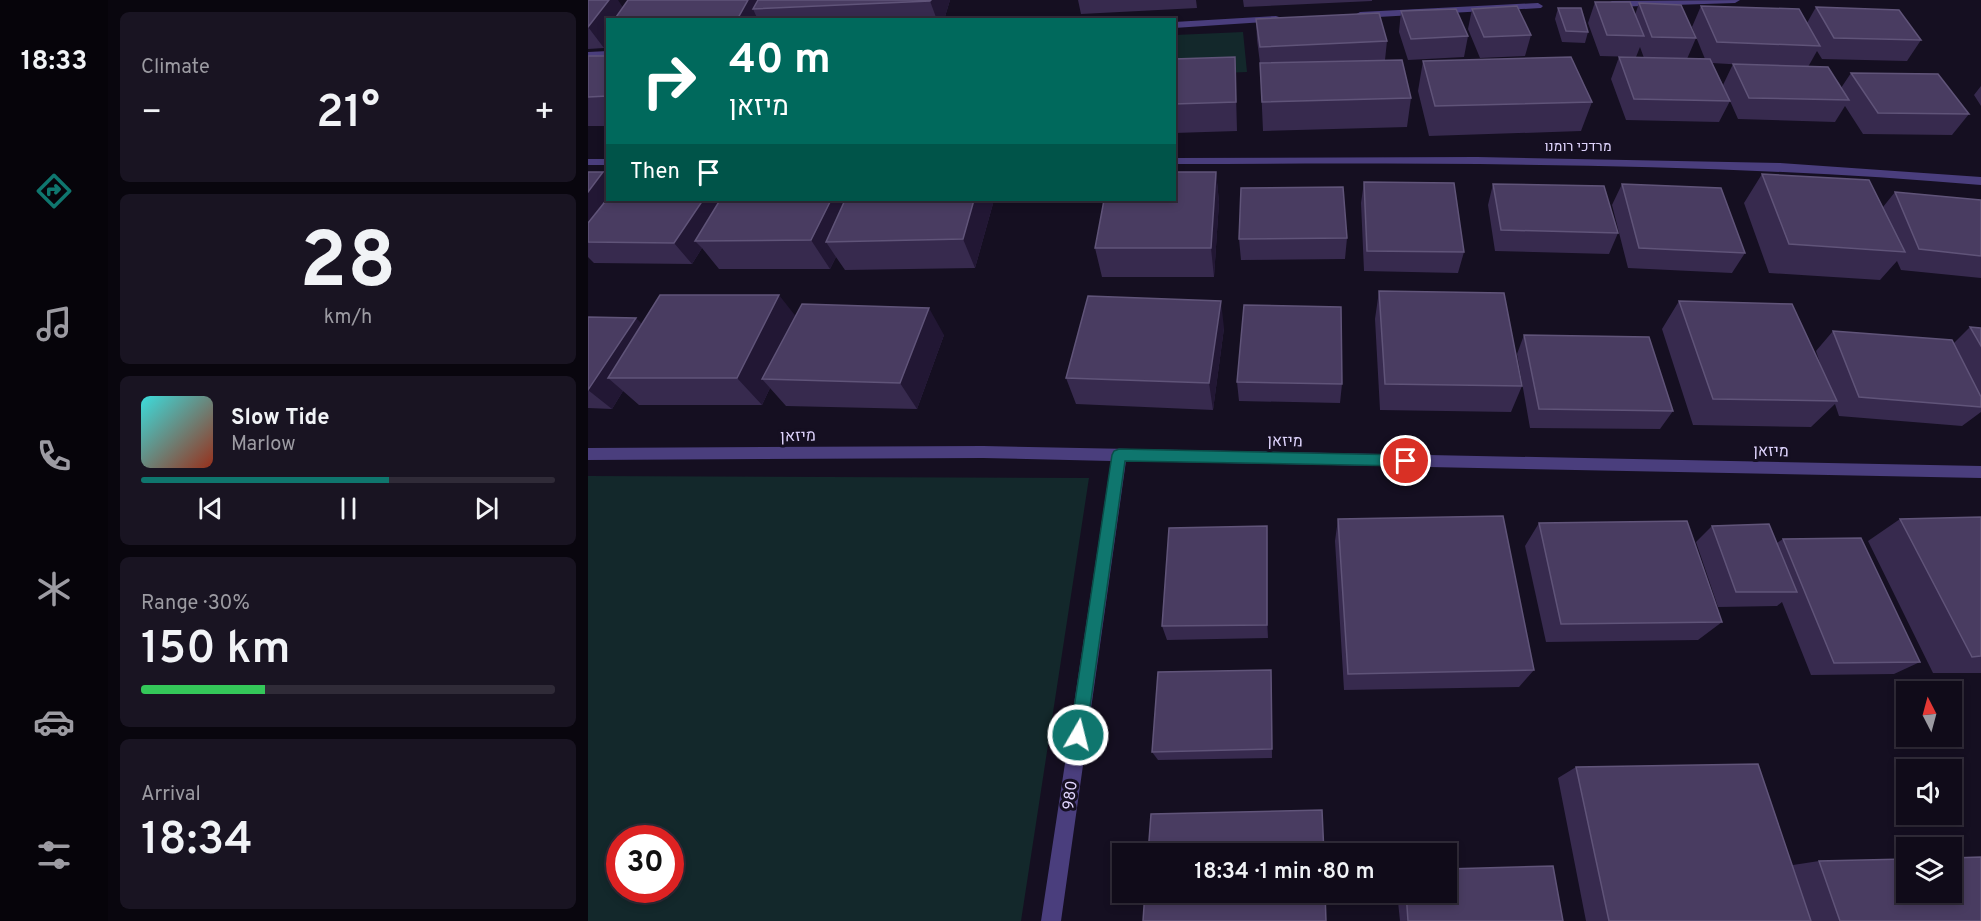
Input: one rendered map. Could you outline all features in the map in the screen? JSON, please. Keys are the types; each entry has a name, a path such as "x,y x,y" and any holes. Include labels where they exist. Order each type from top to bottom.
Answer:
{"street":[{"path":"1603,4 1735,0"},
{"path":"1350,15 1538,6"},
{"path":"1176,25 1292,19"},
{"path":"588,55 606,54"},
{"name":"מרדכי רומנו","path":"1176,161 1615,161 1901,173 1981,181"},
{"path":"588,162 606,162"},
{"name":"מיזאן","path":"588,454 983,452 1981,472"},
{"name":"980","path":"1051,921 1119,455"}],"green space":[{"path":"1243,32 1247,72 1176,75 1176,35"},
{"path":"588,476 1089,478 1021,921 588,921"}],"building":[{"path":"588,0 609,0 588,27"},
{"path":"628,0 748,0 738,18 615,18"},
{"path":"758,0 931,0 753,9"},
{"path":"1595,2 1630,2 1644,36 1607,35"},
{"path":"1639,3 1681,5 1696,38 1652,37"},
{"path":"1517,6 1531,35 1484,37 1472,9"},
{"path":"1701,6 1799,9 1820,46 1717,42"},
{"path":"1816,7 1899,10 1921,40 1834,38"},
{"path":"1558,8 1581,8 1588,32 1566,31"},
{"path":"1456,9 1468,36 1411,39 1401,11"},
{"path":"1379,13 1387,41 1260,47 1256,19"},
{"path":"588,56 606,56 606,96 588,97"},
{"path":"1235,57 1236,102 1176,104 1176,59"},
{"path":"1571,57 1592,102 1435,106 1423,61"},
{"path":"1619,57 1710,59 1730,101 1634,99"},
{"path":"1402,60 1411,98 1262,102 1260,63"},
{"path":"1733,64 1828,67 1849,100 1749,98"},
{"path":"1851,73 1938,74 1969,114 1878,113"},
{"path":"588,172 603,172 588,192"},
{"path":"1176,172 1216,172 1211,248 1095,248 1104,201 1176,201"},
{"path":"1762,174 1869,180 1905,252 1789,244"},
{"path":"1364,182 1454,183 1464,252 1367,251"},
{"path":"1493,184 1604,186 1618,233 1501,230"},
{"path":"1622,184 1721,188 1745,253 1639,248"},
{"path":"1343,187 1347,238 1239,239 1241,188"},
{"path":"1895,192 1981,200 1981,256 1919,249"},
{"path":"606,200 702,201 674,243 588,242 588,223"},
{"path":"719,201 830,201 811,240 695,241"},
{"path":"845,201 974,201 963,239 826,242"},
{"path":"1379,291 1504,293 1522,386 1385,384"},
{"path":"660,295 779,295 737,378 608,378"},
{"path":"1088,296 1221,301 1209,383 1066,378"},
{"path":"1679,301 1792,304 1837,401 1713,399"},
{"path":"802,304 929,308 900,383 762,379"},
{"path":"1244,305 1341,307 1342,384 1237,382"},
{"path":"588,317 636,318 588,390"},
{"path":"1970,327 1981,328 1981,346"},
{"path":"1833,331 1952,340 1981,397 1981,407 1859,397"},
{"path":"1524,335 1649,337 1673,411 1539,409"},
{"path":"1503,516 1534,670 1348,674 1338,519"},
{"path":"1981,517 1981,656 1972,657 1900,519"},
{"path":"1687,521 1722,622 1561,624 1539,523"},
{"path":"1769,524 1797,592 1736,592 1712,526"},
{"path":"1267,526 1267,625 1162,626 1169,528"},
{"path":"1861,538 1920,662 1834,663 1783,539"},
{"path":"1271,670 1272,749 1152,752 1158,672"},
{"path":"1758,764 1811,921 1609,921 1576,767"},
{"path":"1322,810 1324,843 1149,843 1151,814"},
{"path":"1981,857 1981,921 1840,921 1819,861 1896,859 1896,903 1962,903 1962,858"},
{"path":"1553,866 1563,921 1408,921 1407,903 1457,903 1457,869"},
{"path":"1144,903 1325,903 1326,921 1143,921"}],"route":[{"path":"1078,735 1119,455 1406,461"}]}
